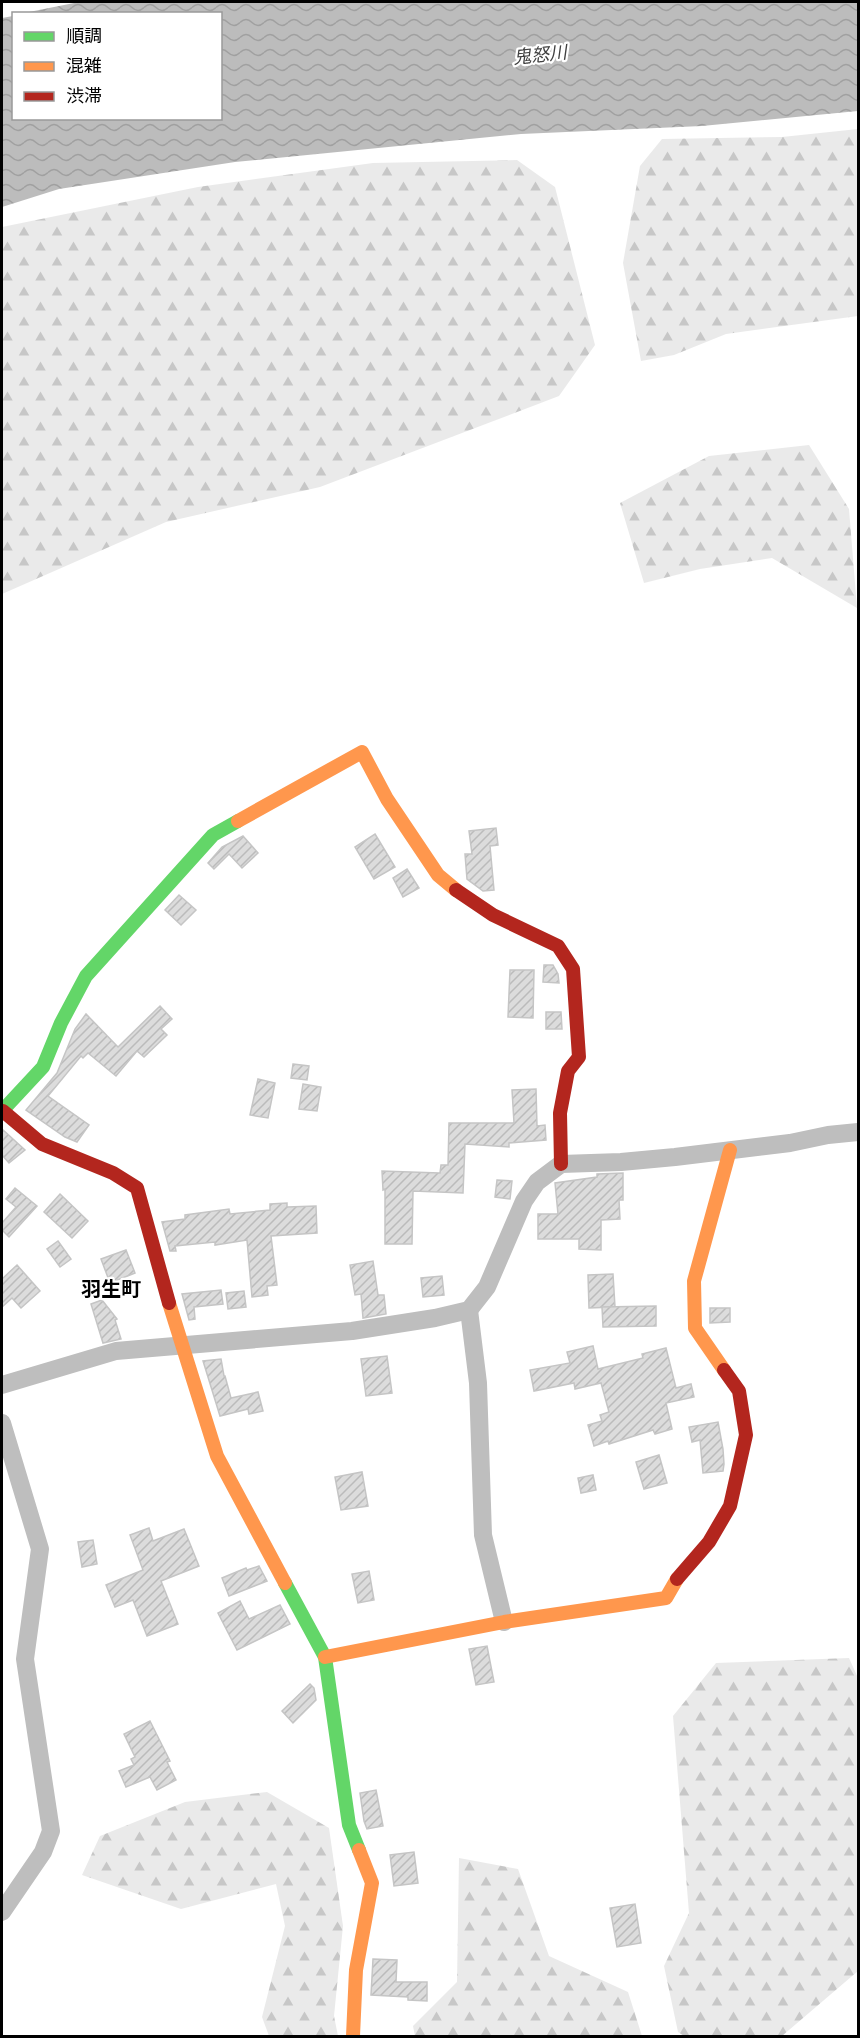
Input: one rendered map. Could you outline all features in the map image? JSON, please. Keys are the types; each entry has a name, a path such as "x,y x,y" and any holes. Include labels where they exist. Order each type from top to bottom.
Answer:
{"street":[{"path":"352,2037 356,1970 372,1883 349,1825 325,1657 217,1456 181,1346 137,1188 113,1173 42,1144 2,1111 43,1067 61,1023 86,976 213,834 362,752 387,800 438,875 465,897 493,915 558,946 573,969 579,1057 568,1071 560,1113 561,1164"},
{"path":"2,1385 116,1351 352,1331 470,1310 487,1287 524,1201 537,1182 561,1164 621,1162 858,1132"},
{"path":"325,1657 504,1622 666,1598 676,1580 709,1542 730,1506 746,1435 739,1391 695,1328 694,1281 730,1150"},
{"path":"470,1310 478,1383 483,1535 504,1622"},
{"path":"2,1423 40,1549 25,1659 51,1831 43,1852 2,1912"}],"green space":[{"path":"858,129 858,316 726,334 674,355 641,361 623,263 640,166 662,139 782,137"},
{"path":"517,160 555,187 595,345 559,396 320,487 166,522 2,594 2,227 198,187 373,163"},
{"path":"809,445 849,509 857,608 772,558 700,569 644,583 620,503 709,456"},
{"path":"849,1658 858,1678 858,1971 782,2036 684,2036 678,2032 664,1966 689,1913 673,1716 716,1663"},
{"path":"267,1792 329,1828 343,1926 334,2016 338,2036 269,2036 262,2017 285,1926 276,1884 181,1909 82,1875 100,1836 185,1802"},
{"path":"459,1858 518,1869 549,1956 628,1992 642,2036 415,2036 413,2026 457,1982"}],"water":[{"name":"鬼怒川","path":"79,2 858,2 858,111 702,126 521,134 235,162 59,189 2,207 2,18 12,16 12,120 222,120 222,12 29,12"}],"building":[{"path":"496,828 498,845 490,846 494,890 483,891 467,879 465,854 472,854 469,831"},
{"path":"375,834 395,867 374,879 355,847"},
{"path":"243,836 258,853 242,868 229,854 214,869 208,863 222,847"},
{"path":"407,869 419,888 403,897 393,878"},
{"path":"179,895 196,910 181,925 165,910"},
{"path":"544,965 553,965 558,974 559,983 543,982"},
{"path":"510,970 534,970 533,1018 508,1017"},
{"path":"160,1006 172,1019 161,1029 167,1035 144,1057 137,1051 116,1076 88,1053 83,1058 81,1056 48,1096 89,1125 77,1142 65,1137 26,1110 57,1073 75,1029 86,1014 118,1047"},
{"path":"546,1012 561,1012 562,1029 546,1029"},
{"path":"293,1064 309,1066 307,1080 291,1078"},
{"path":"258,1079 275,1083 268,1118 250,1115"},
{"path":"303,1084 321,1087 317,1111 299,1109"},
{"path":"536,1089 537,1126 545,1125 546,1140 509,1143 509,1147 465,1144 463,1193 413,1191 412,1244 385,1244 385,1189 383,1190 382,1171 440,1173 441,1165 448,1165 449,1123 514,1123 512,1090"},
{"path":"2,1129 25,1150 9,1163 2,1155"},
{"path":"623,1173 623,1200 619,1200 620,1219 601,1220 601,1250 579,1249 579,1239 538,1239 538,1214 558,1214 555,1183 597,1177 597,1174"},
{"path":"497,1180 512,1181 510,1199 495,1197"},
{"path":"15,1188 37,1206 9,1237 2,1230 2,1223 16,1207 6,1199"},
{"path":"60,1194 88,1221 72,1238 44,1212"},
{"path":"287,1203 287,1207 316,1206 317,1233 271,1236 277,1285 267,1286 268,1295 252,1297 247,1240 215,1245 215,1242 175,1246 176,1251 170,1251 162,1222 185,1219 185,1215 229,1209 230,1214 270,1210 270,1204"},
{"path":"58,1241 71,1259 60,1267 47,1249"},
{"path":"126,1250 135,1273 110,1283 101,1259"},
{"path":"373,1261 378,1295 384,1295 386,1314 363,1318 361,1294 355,1295 350,1265"},
{"path":"17,1265 40,1291 21,1308 12,1298 2,1307 2,1279"},
{"path":"613,1274 615,1307 589,1308 588,1275"},
{"path":"442,1276 444,1295 423,1297 421,1278"},
{"path":"221,1290 223,1304 194,1307 195,1319 189,1320 182,1294"},
{"path":"244,1291 246,1307 228,1309 226,1293"},
{"path":"102,1300 117,1319 115,1320 121,1339 103,1343 91,1304"},
{"path":"656,1306 656,1326 603,1327 602,1307"},
{"path":"710,1308 730,1308 730,1322 710,1323"},
{"path":"593,1346 598,1369 643,1358 642,1354 666,1348 676,1388 691,1384 694,1397 666,1403 672,1429 655,1434 653,1430 609,1444 608,1441 594,1446 588,1425 602,1421 600,1415 609,1412 601,1383 575,1389 574,1383 534,1391 530,1370 570,1363 567,1352"},
{"path":"387,1356 392,1393 366,1396 361,1359"},
{"path":"221,1359 231,1398 258,1392 263,1411 249,1414 248,1409 220,1416 203,1361"},
{"path":"718,1422 723,1449 723,1471 703,1473 700,1440 692,1442 689,1427"},
{"path":"659,1455 667,1483 644,1489 636,1462"},
{"path":"362,1472 368,1506 341,1510 335,1477"},
{"path":"593,1475 596,1490 581,1493 578,1478"},
{"path":"149,1528 153,1541 184,1529 199,1566 161,1581 178,1624 147,1636 133,1600 115,1607 106,1585 143,1570 130,1535"},
{"path":"93,1540 97,1564 82,1567 78,1542"},
{"path":"259,1566 267,1581 229,1596 222,1578 246,1568 247,1570"},
{"path":"369,1571 374,1600 358,1603 352,1574"},
{"path":"240,1601 249,1619 280,1605 290,1624 237,1650 218,1613"},
{"path":"487,1646 494,1682 476,1685 469,1649"},
{"path":"310,1684 314,1688 316,1700 293,1723 282,1711"},
{"path":"150,1721 170,1761 167,1762 176,1780 157,1790 150,1777 126,1787 119,1771 134,1765 131,1759 135,1757 124,1734"},
{"path":"376,1790 383,1826 367,1829 360,1793"},
{"path":"414,1852 418,1883 394,1886 390,1855"},
{"path":"635,1904 641,1943 617,1947 610,1908"},
{"path":"373,1959 397,1960 396,1982 427,1982 427,2001 408,2000 408,1997 371,1995"}],"traffic: fast":[{"path":"2,1111 43,1067 61,1023 86,976 213,835 238,821"},
{"path":"285,1583 325,1657 349,1825 359,1850"}],"traffic: slow":[{"path":"238,821 362,752 387,799 438,875 456,890"},
{"path":"724,1370 695,1328 694,1281 730,1150"},
{"path":"169,1303 217,1456 285,1583"},
{"path":"325,1657 504,1622 666,1598 677,1579"},
{"path":"353,2036 356,1970 372,1883 359,1850"}],"traffic: jam":[{"path":"456,890 493,915 558,946 573,969 579,1057 568,1071 560,1113 561,1164"},
{"path":"3,1111 42,1144 113,1173 137,1188 169,1303"},
{"path":"677,1579 709,1542 730,1506 746,1435 739,1391 724,1370"}],"district":[{"name":"羽生町","path":"111,1289"}]}
